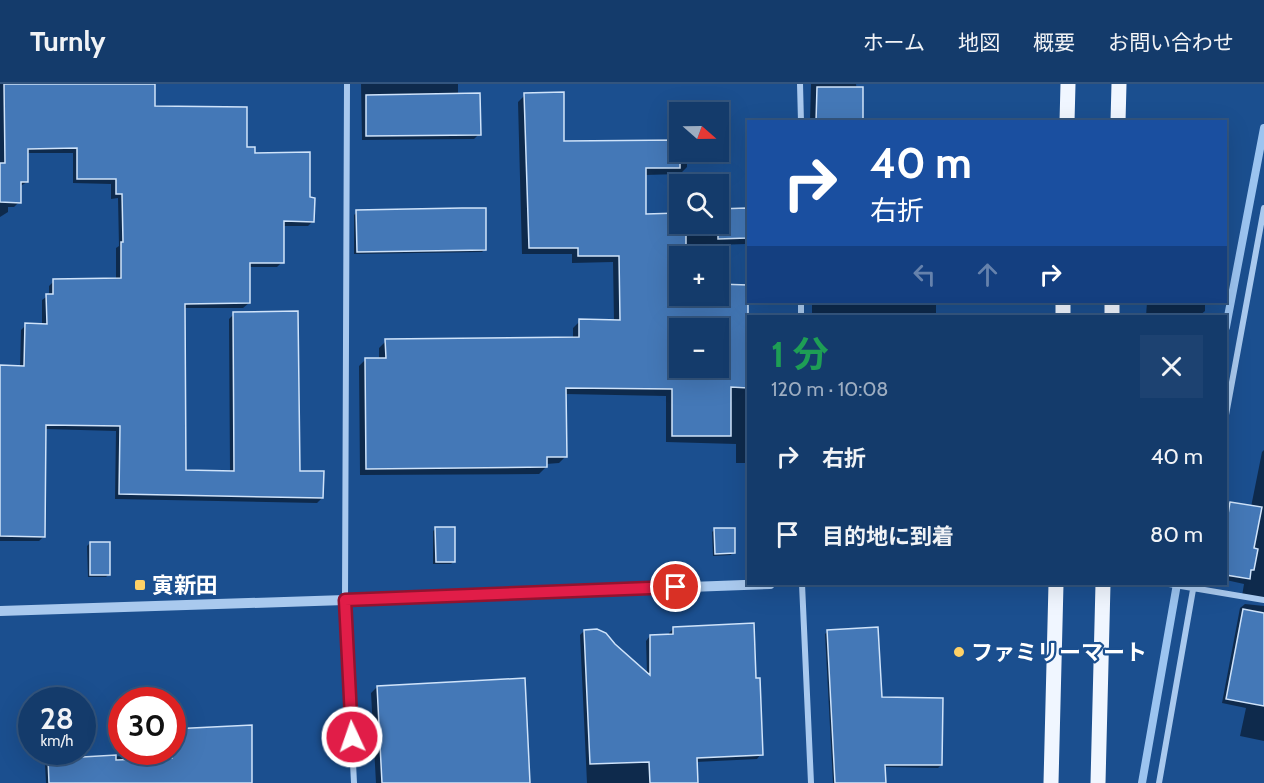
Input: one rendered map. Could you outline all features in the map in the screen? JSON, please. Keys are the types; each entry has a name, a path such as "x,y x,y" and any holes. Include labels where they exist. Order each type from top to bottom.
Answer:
{"main road":[{"path":"1067,120 1068,84"},
{"path":"1118,120 1119,84"},
{"path":"1051,783 1056,585"},
{"path":"1098,783 1103,585"}],"street":[{"path":"347,84 345,600 354,783"},
{"path":"801,84 801,120"},
{"path":"1227,409 1264,208"},
{"path":"0,611 747,585"},
{"path":"802,585 811,783"},
{"path":"1159,783 1192,586 1264,600"}],"building":[{"path":"4,84 155,84 155,106 247,107 247,147 255,147 255,153 310,152 310,197 315,198 314,222 284,221 284,263 250,263 250,303 185,304 186,470 234,471 233,312 298,311 300,471 324,471 323,498 119,494 120,426 46,425 45,537 0,536 0,365 24,366 25,323 47,324 46,294 53,294 53,279 121,278 121,242 123,242 122,194 116,194 116,179 77,179 77,148 28,149 28,182 21,182 21,203 0,202 0,163 5,163"},
{"path":"817,87 863,87 863,120 816,120"},
{"path":"564,92 564,141 669,140 669,162 680,162 680,168 646,168 646,214 669,213 669,234 686,234 686,246 669,246 669,306 729,306 729,284 747,285 747,388 731,387 731,436 672,436 672,389 566,388 567,457 547,457 547,467 366,469 365,358 386,358 385,339 579,337 579,319 620,320 619,256 578,256 578,248 529,248 524,93"},
{"path":"480,93 481,135 366,136 366,95"},
{"path":"486,208 486,250 357,252 356,210"},
{"path":"746,208 747,238 718,239 718,234 729,234 729,209"},
{"path":"1230,502 1262,507 1254,548 1258,549 1250,579 1227,575 1227,521"},
{"path":"435,527 455,527 455,562 436,562"},
{"path":"714,528 735,528 735,553 715,554"},
{"path":"90,542 110,542 110,575 90,575"},
{"path":"1243,609 1264,613 1264,706 1226,699"},
{"path":"754,623 756,678 760,678 763,755 697,758 698,783 650,783 649,762 590,764 584,630 597,629 606,633 650,675 650,635 673,634 673,627"},
{"path":"878,627 882,697 943,698 942,765 885,765 886,783 835,783 827,630"},
{"path":"525,678 530,783 382,783 377,686"},
{"path":"252,725 252,783 49,783 48,765 96,765 96,756 108,755 108,765 186,765 186,728"}],"waterway":[{"path":"1227,322 1264,128"},
{"path":"1142,783 1177,585"}],"place":[{"name":"寅新田","path":"140,585"},
{"name":"ファミリーマート","path":"959,652"}],"route":[{"path":"352,737 345,600 676,587"}]}
